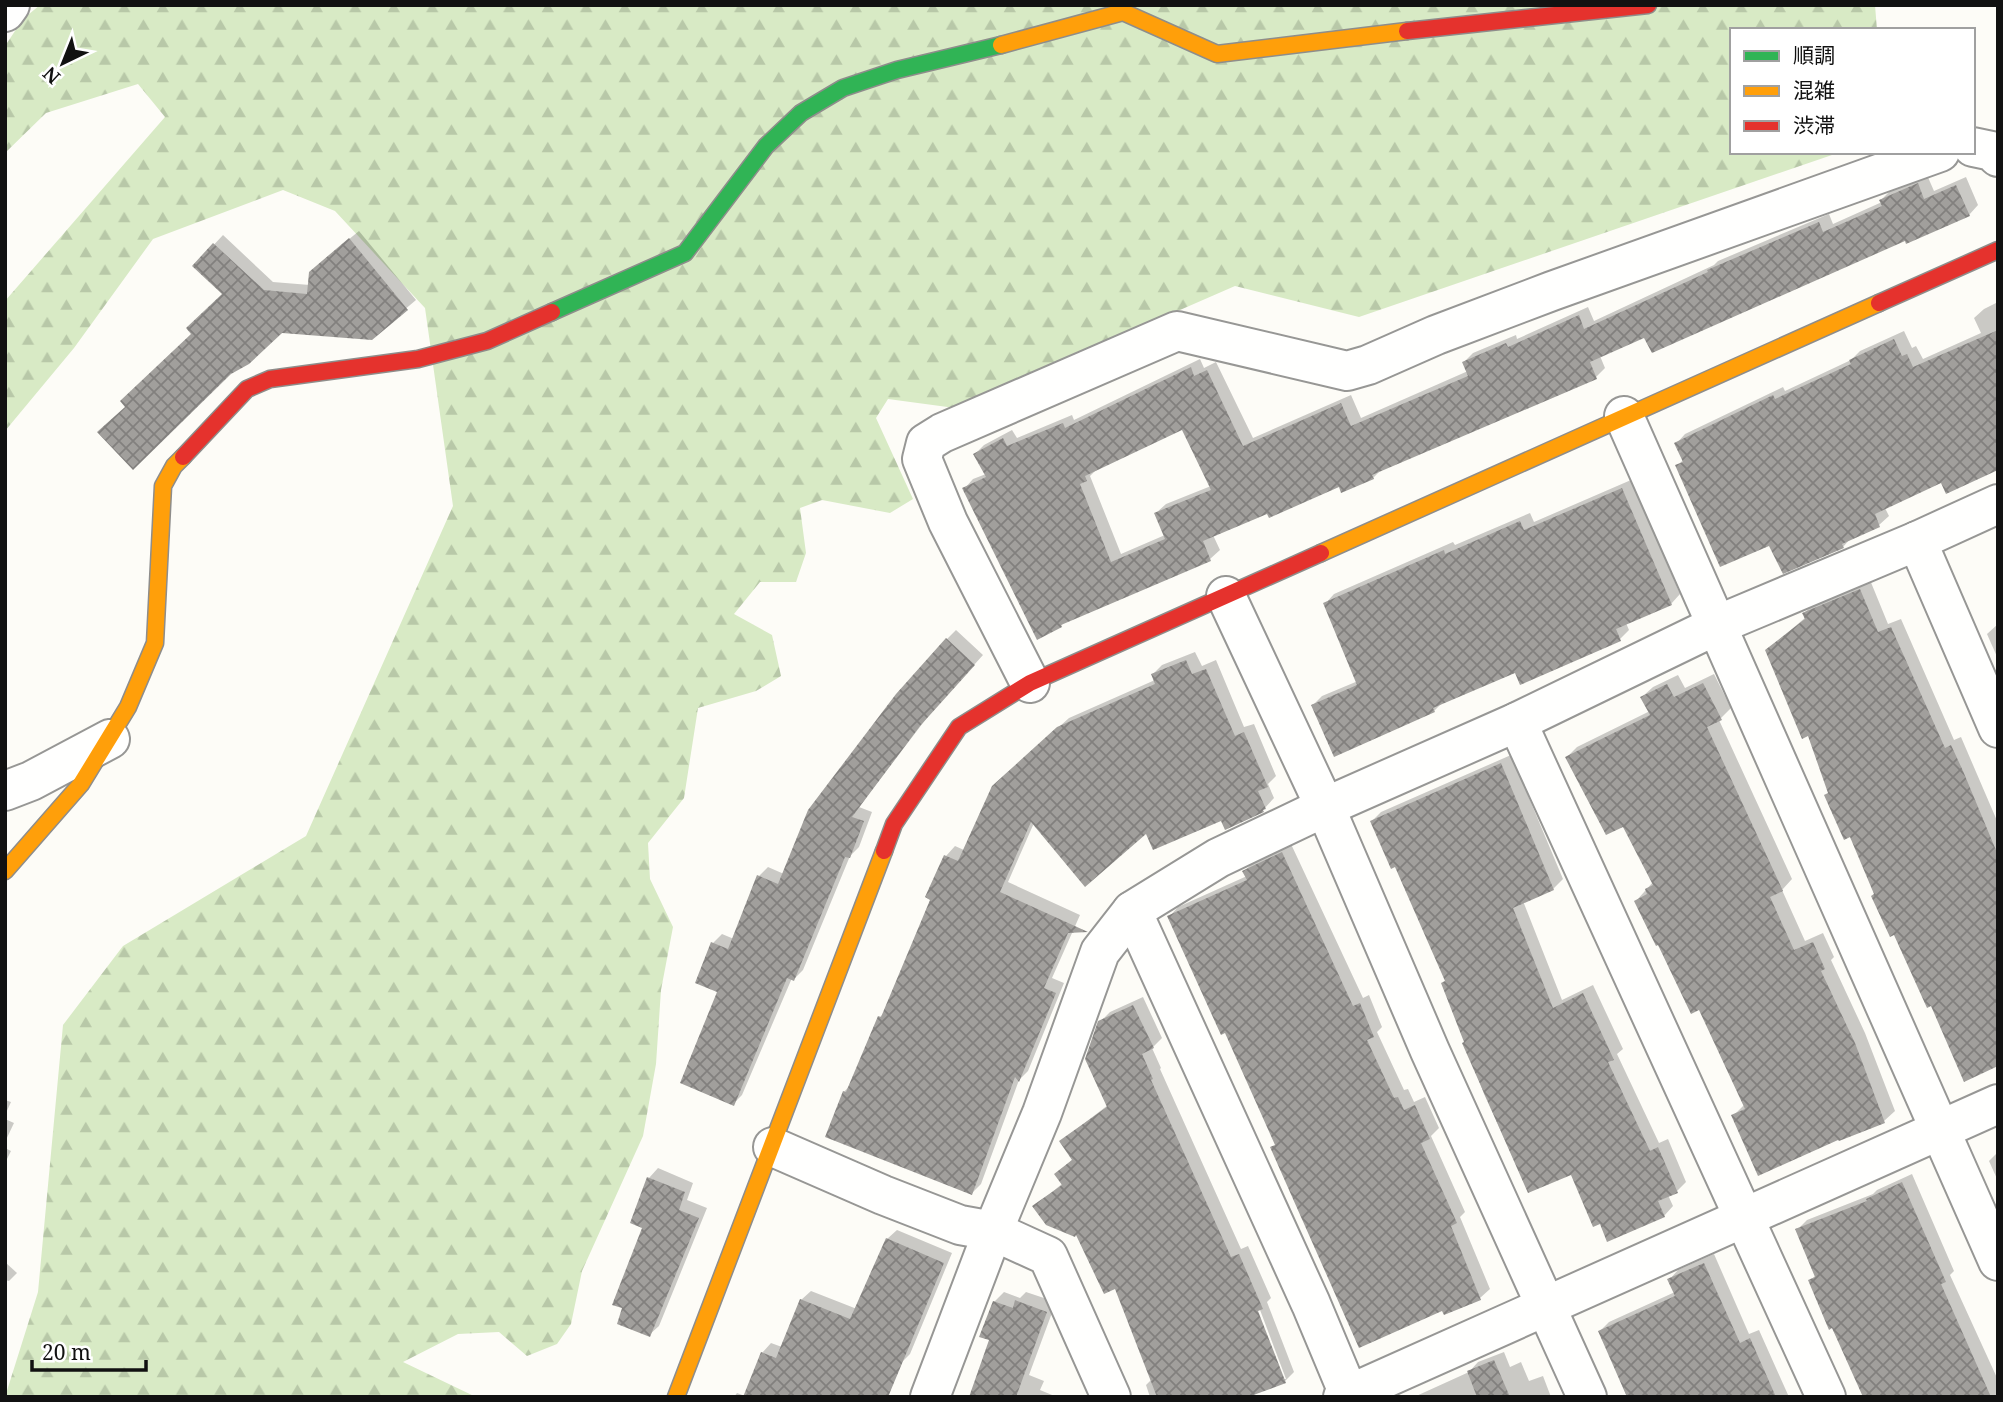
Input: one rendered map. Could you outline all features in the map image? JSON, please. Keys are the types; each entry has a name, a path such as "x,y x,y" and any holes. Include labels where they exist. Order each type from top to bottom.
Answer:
{"street":[{"path":"5,12 10,5"},
{"path":"5,871 82,784 128,707 155,643 163,486 174,466 247,389 270,379 418,359 487,341 685,253 766,146 801,113 843,88 897,70 1123,12 1217,54 1550,14 1648,5"},
{"path":"1975,147 1992,151 1998,156"},
{"path":"1030,683 948,522 922,459 926,443 942,433 1177,331 1347,371 1552,291 1934,154"},
{"path":"676,1397 894,824 959,727 1030,683 1998,250"},
{"path":"1624,416 1998,1261"},
{"path":"930,1397 993,1231 1042,1113 1100,952 1132,911 1219,858 1325,807 1517,722 1717,625 1998,504"},
{"path":"1917,541 1998,728"},
{"path":"1226,596 1325,807 1430,1051 1587,1397"},
{"path":"1517,722 1826,1397"},
{"path":"5,791 31,781 110,739"},
{"path":"1132,911 1311,1304 1347,1396 1545,1304 1998,1104"},
{"path":"773,1147 883,1195 947,1220 993,1231 1048,1256 1111,1397"}],"green space":[{"path":"40,5 1875,5 1877,28 1730,28 1730,154 1832,155 1359,317 1235,286 955,408 888,399 876,418 913,499 890,513 822,500 800,508 806,553 796,582 760,582 734,614 772,635 781,676 756,691 698,708 684,798 648,843 650,879 673,927 661,990 656,1064 643,1136 582,1271 571,1324 557,1344 527,1356 499,1332 458,1334 403,1362 476,1397 5,1397 38,1292 63,1025 123,946 306,836 453,506 425,308 335,211 283,190 153,239 74,348 5,431 5,301 165,117 138,84 46,113 5,153 5,46 23,19"}],"building":[{"path":"1918,183 1924,199 1956,185 1970,216 1906,244 1905,241 1652,353 1644,338 1590,362 1597,379 1372,475 1374,479 1341,493 1339,487 1269,518 1267,514 1203,541 1211,561 1061,625 1062,627 1037,640 962,488 986,477 973,454 1003,438 1007,446 1063,423 1065,428 1191,367 1194,376 1207,370 1243,446 1341,403 1351,426 1468,376 1462,362 1506,343 1508,347 1579,315 1584,329 1708,272 1707,270 1819,222 1823,232 1882,206 1879,200","holes":["1182,430 1211,490 1154,513 1165,539 1111,562 1080,484 1087,481 1085,476"]},
{"path":"349,238 408,310 372,340 282,333 249,364 231,374 133,470 97,432 125,407 120,401 191,334 186,328 222,294 192,266 213,243 264,290 307,294 309,272"},
{"path":"1998,330 1998,470 1946,494 1941,483 1875,514 1880,527 1842,544 1844,548 1783,574 1769,546 1720,567 1675,465 1683,462 1674,443 1773,395 1775,399 1851,364 1849,360 1894,339 1902,356 1907,354 1913,367"},
{"path":"1622,488 1672,605 1616,629 1621,641 1520,685 1515,673 1433,708 1435,712 1334,757 1311,705 1357,685 1323,603 1444,550 1445,554 1520,521 1524,530"},
{"path":"1860,589 1878,632 1891,627 1945,748 1951,745 1998,855 1998,1066 1964,1082 1931,1006 1927,1008 1894,935 1890,937 1871,896 1874,894 1850,837 1844,840 1824,795 1828,793 1808,736 1802,739 1765,650 1805,619 1802,613"},
{"path":"946,638 975,665 920,726 852,817 864,821 850,858 845,857 794,981 787,978 734,1106 680,1083 717,992 695,983 711,942 728,949 757,875 778,884 808,810 896,694"},
{"path":"1186,660 1192,674 1206,669 1235,736 1244,732 1268,787 1258,791 1266,809 1264,812 1225,830 1221,821 1153,850 1146,834 1085,887 1031,822 1000,892 1088,932 1068,933 1044,988 1056,993 1019,1082 1015,1077 972,1195 825,1137 878,1016 881,1017 930,900 925,897 944,855 958,861 992,786 1057,727 1155,684 1151,674"},
{"path":"1703,683 1722,720 1707,727 1783,891 1770,897 1794,950 1813,942 1825,969 1821,971 1855,1043 1885,1123 1838,1140 1758,1176 1731,1115 1745,1109 1699,1010 1691,1014 1634,901 1647,894 1645,889 1653,885 1623,827 1606,835 1565,757 1650,715 1640,697 1667,684 1674,697"},
{"path":"1501,763 1554,890 1513,908 1553,1008 1583,993 1614,1060 1608,1062 1650,1151 1658,1147 1678,1193 1658,1201 1665,1217 1607,1242 1600,1224 1593,1227 1571,1175 1528,1193 1462,1043 1464,1042 1441,983 1445,981 1395,867 1391,869 1370,821"},
{"path":"1282,852 1353,1006 1360,1003 1374,1037 1367,1040 1394,1098 1398,1097 1404,1110 1415,1105 1430,1139 1421,1143 1457,1223 1451,1226 1481,1300 1444,1315 1442,1311 1359,1348 1270,1147 1275,1145 1225,1033 1221,1035 1167,916 1247,880 1242,871"},
{"path":"1133,1005 1154,1048 1142,1054 1153,1079 1151,1080 1231,1257 1239,1254 1263,1309 1258,1311 1286,1383 1248,1397 1157,1397 1115,1289 1104,1294 1076,1235 1075,1237 1046,1225 1032,1206 1062,1185 1054,1174 1072,1160 1059,1141 1107,1107 1085,1059 1098,1021"},
{"path":"647,1177 685,1192 679,1210 699,1218 650,1337 617,1324 622,1308 612,1305 642,1228 630,1223"},
{"path":"1902,1182 1946,1282 1941,1284 1991,1397 1863,1397 1832,1328 1829,1330 1808,1280 1815,1277 1795,1229 1867,1201 1866,1199"},
{"path":"886,1238 944,1263 888,1397 743,1397 761,1352 776,1358 800,1299 850,1319"},
{"path":"1704,1263 1740,1343 1750,1338 1776,1397 1627,1397 1598,1331 1675,1296 1667,1279"},
{"path":"1015,1300 1047,1312 1016,1397 969,1397 989,1340 979,1337 993,1301 1013,1308"},
{"path":"1494,1360 1510,1397 1477,1397 1467,1371"}],"traffic: fast":[{"path":"552,312 685,253 766,146 801,113 843,88 897,70 1001,45"}],"traffic: slow":[{"path":"1001,45 1123,12 1217,54 1407,31"},
{"path":"1321,553 1879,303"},
{"path":"5,871 81,784 128,707 155,643 163,486 174,466 183,457"},
{"path":"676,1397 884,851"}],"traffic: jam":[{"path":"1407,31 1648,5"},
{"path":"1879,303 1998,250"},
{"path":"183,457 247,389 270,379 418,359 487,341 552,312"},
{"path":"884,851 894,824 959,727 1030,683 1321,553"}]}
